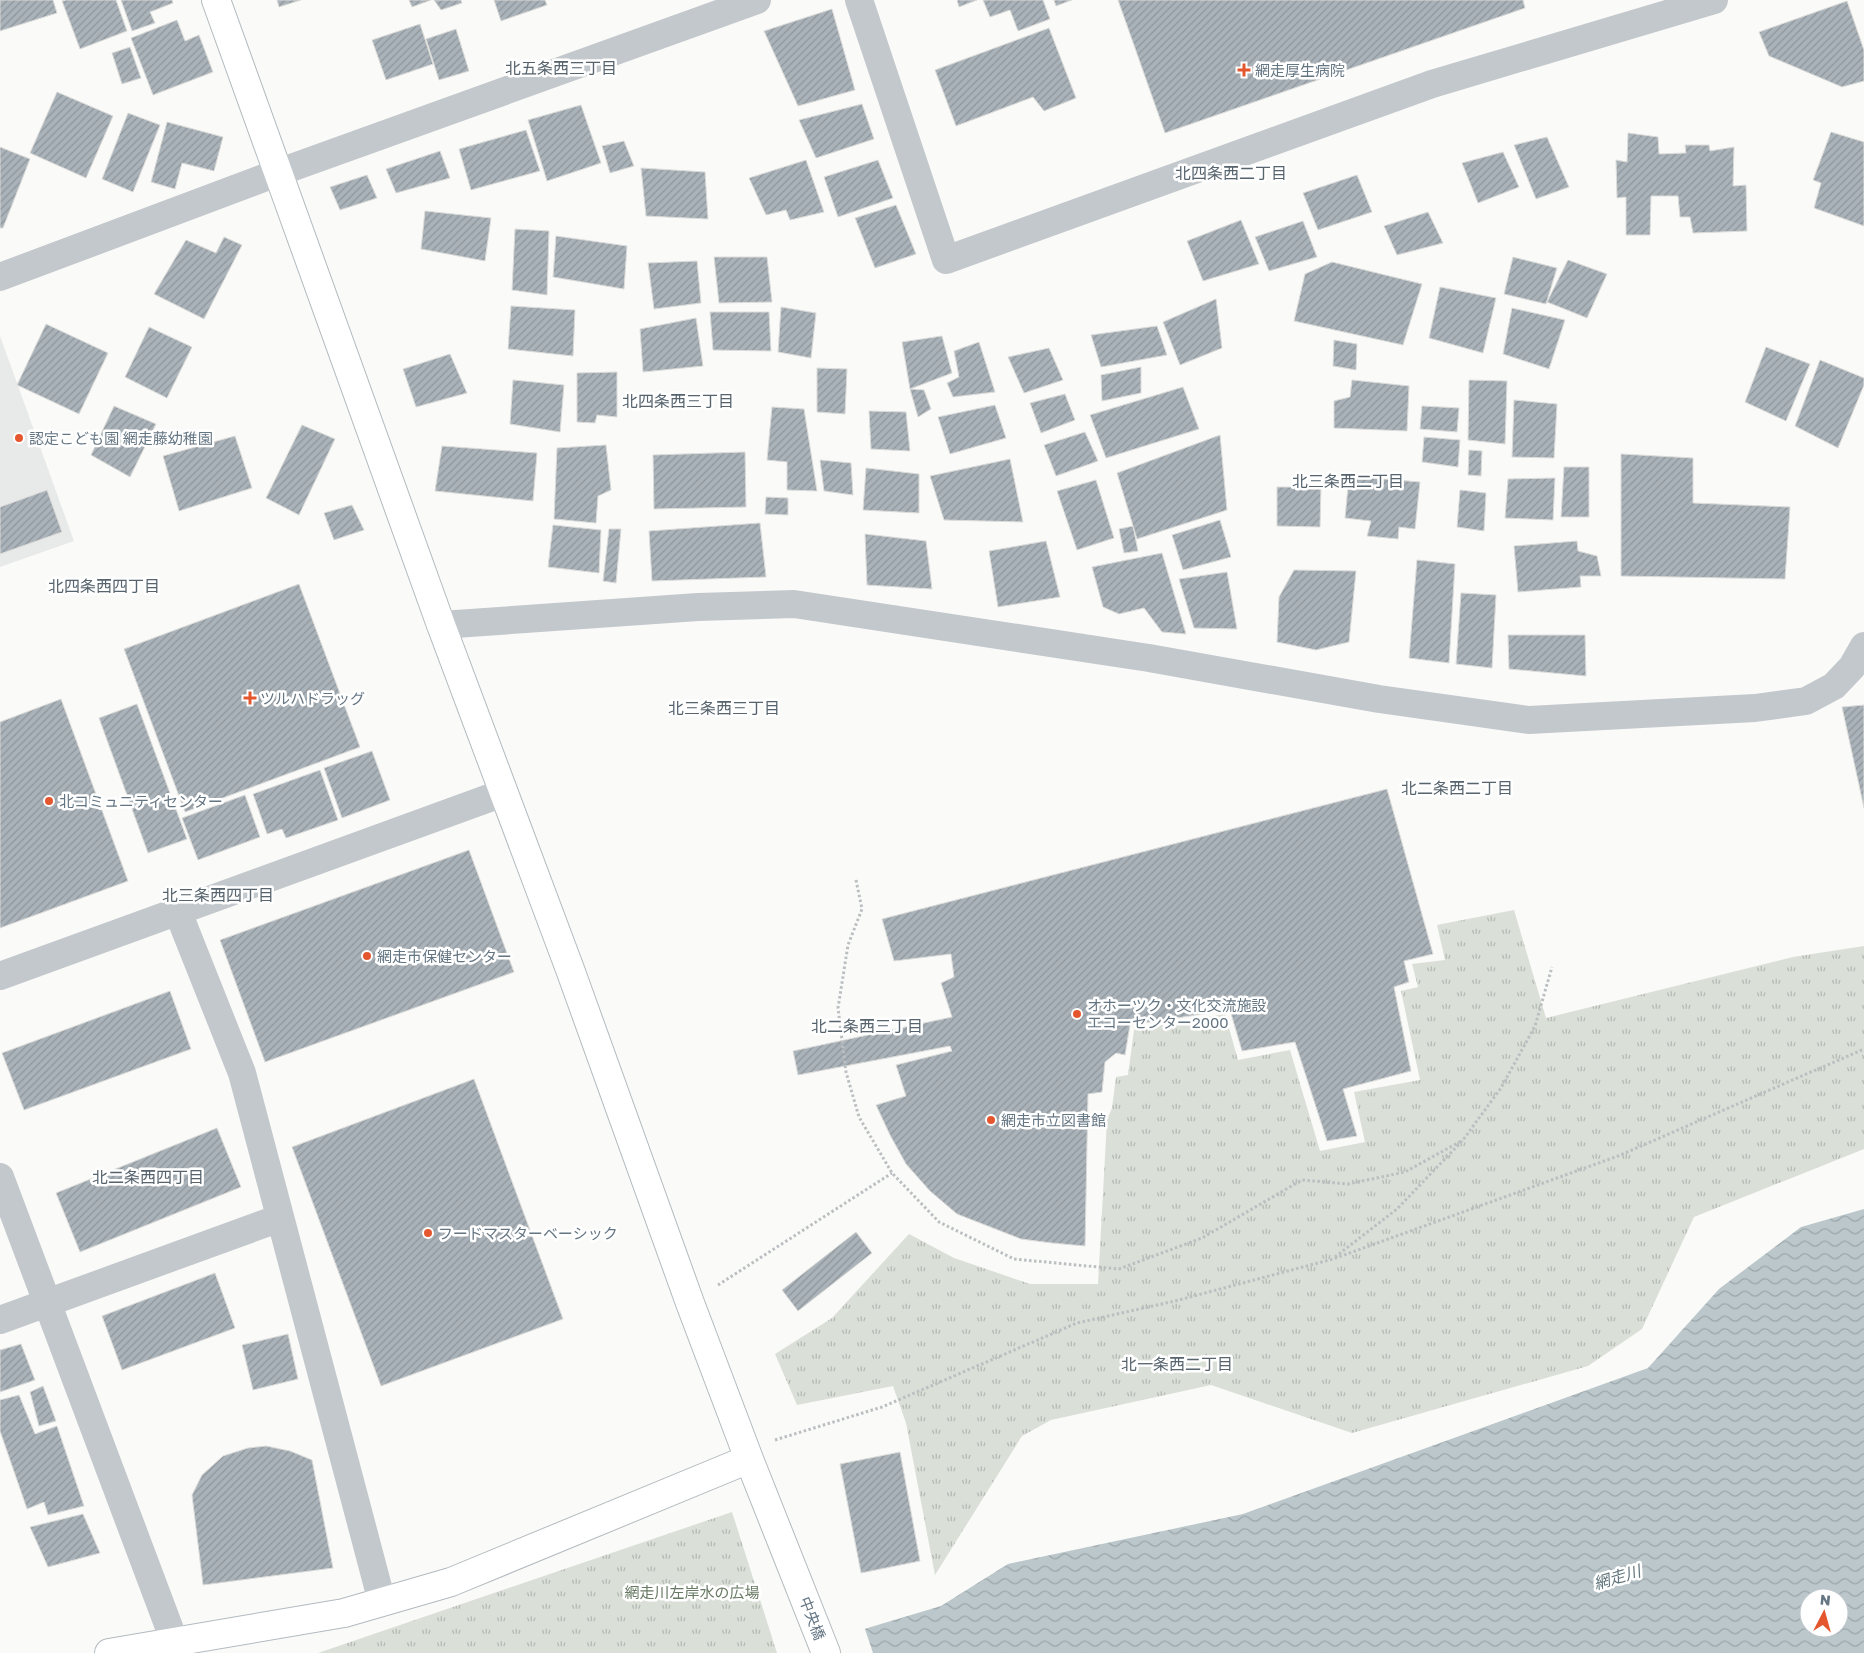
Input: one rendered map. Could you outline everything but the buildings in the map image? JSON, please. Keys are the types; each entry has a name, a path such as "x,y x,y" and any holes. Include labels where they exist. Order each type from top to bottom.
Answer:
{"street":[{"name":"中央橋","path":"216,0 441,625 571,972 690,1303 749,1459 800,1582 826,1653"},
{"path":"0,277 277,173 756,0"},
{"path":"859,0 946,260 1432,84 1714,0"},
{"path":"441,625 698,607 794,604 1149,658 1379,698 1529,720 1755,708 1806,701 1834,686 1852,667 1864,646"},
{"path":"0,976 503,793"},
{"path":"178,912 242,1073 382,1602"},
{"path":"0,1177 175,1643"},
{"path":"0,1320 280,1218"},
{"path":"109,1653 344,1614 451,1582 749,1459"}],"path":[{"path":"856,880 862,909 848,945 838,1008 846,1072 859,1117 892,1173 939,1222 1014,1259 1120,1269 1202,1238 1302,1180 1348,1184 1405,1172 1463,1140"},
{"path":"1333,1259 1397,1208 1463,1140 1501,1088 1535,1026 1552,967"},
{"path":"749,1459 779,1437 882,1407 1077,1323 1175,1301 1333,1259 1618,1156 1864,1048"},
{"path":"690,1303 892,1173"}],"shaded area":[{"name":"認定こども園 網走藤幼稚園","path":"0,336 74,541 0,567"}],"green space":[{"path":"1514,910 1546,1018 1793,957 1864,946 1864,1149 1694,1217 1642,1329 1588,1366 1352,1433 1211,1385 1051,1420 1022,1436 935,1575 906,1423 893,1386 797,1405 775,1354 832,1318 909,1234 954,1258 1030,1284 1098,1284 1107,1120 1112,1108 1116,1077 1128,1075 1134,1030 1225,1014 1238,1060 1290,1050 1320,1151 1365,1142 1354,1092 1420,1080 1401,991 1418,987 1412,964 1445,960 1437,925"},
{"name":"網走川左岸水の広場","path":"732,1512 777,1653 318,1653"}],"water":[{"name":"網走川","path":"1864,1209 1864,1653 784,1653 941,1606 1008,1564 1243,1514 1648,1368 1719,1289 1801,1227"}],"pier":[{"path":"864,1626 873,1653 784,1653 783,1651"}],"place":[{"name":"網走厚生病院","path":"1244,70"},
{"name":"認定こども園 網走藤幼稚園","path":"19,438"},
{"name":"ツルハドラッグ","path":"250,698"},
{"name":"北コミュニティセンター","path":"49,801"},
{"name":"網走市保健センター","path":"367,956"},
{"name":"オホーツク・文化交流施設 エコーセンター2000","path":"1077,1014"},
{"name":"網走市立図書館","path":"991,1120"},
{"name":"フードマスターベーシック","path":"428,1233"}],"district":[{"name":"北五条西三丁目","path":"561,68"},
{"name":"北四条西二丁目","path":"1231,173"},
{"name":"北四条西三丁目","path":"678,401"},
{"name":"北三条西二丁目","path":"1348,481"},
{"name":"北四条西四丁目","path":"104,586"},
{"name":"北三条西三丁目","path":"724,708"},
{"name":"北二条西二丁目","path":"1457,788"},
{"name":"北三条西四丁目","path":"218,895"},
{"name":"北二条西三丁目","path":"867,1026"},
{"name":"北二条西四丁目","path":"148,1177"},
{"name":"北一条西二丁目","path":"1177,1364"}]}
